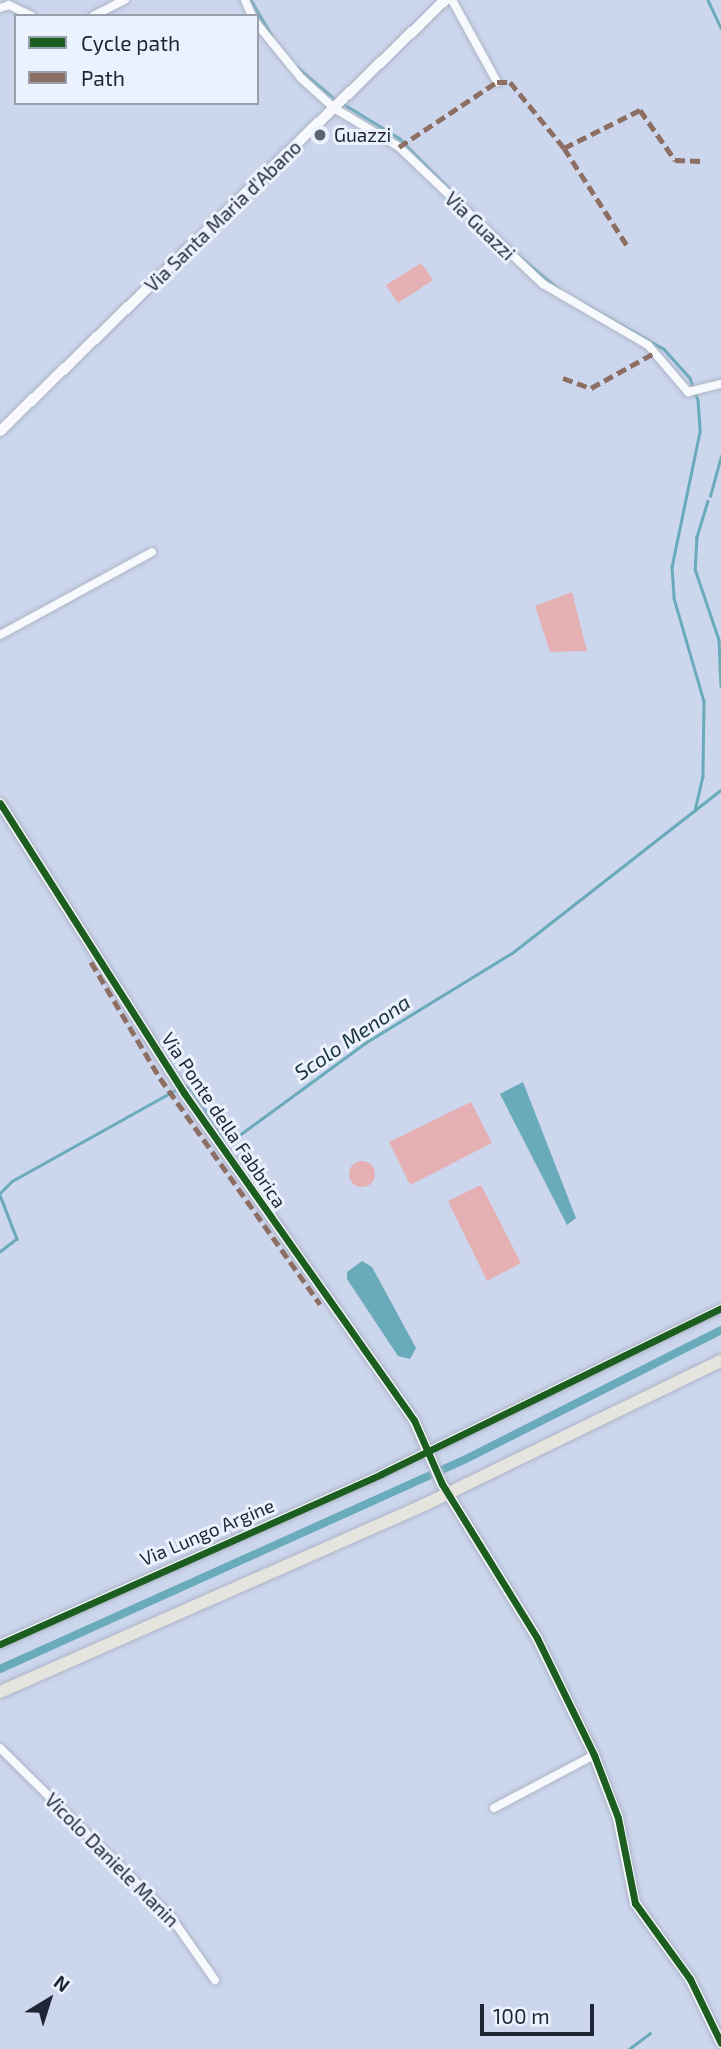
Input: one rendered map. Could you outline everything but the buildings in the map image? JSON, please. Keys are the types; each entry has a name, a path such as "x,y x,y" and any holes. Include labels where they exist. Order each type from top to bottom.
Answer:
{"main road":[{"path":"0,1692 721,1361"}],"street":[{"path":"97,14 125,0"},
{"name":"Via Santa Maria d'Abano","path":"0,431 445,0"},
{"path":"452,0 466,35 497,82"},
{"path":"0,8 9,5 28,14"},
{"name":"Via Guazzi","path":"259,27 291,70 399,147 483,232 555,293 648,345 692,394 721,384"},
{"path":"0,635 152,552"},
{"name":"Via Ponte della Fabbrica","path":"0,803 179,1086 404,1406 445,1489 537,1638 594,1755 618,1818 635,1903 690,1979 721,2043"},
{"path":"427,1452 721,1308"},
{"name":"Via Lungo Argine","path":"0,1644 427,1452"},
{"name":"Vicolo Daniele Manin","path":"0,1748 171,1917 215,1980"},
{"path":"494,1808 594,1755"}],"shaded area":[{"path":"421,263 433,280 398,303 386,285"},
{"path":"572,592 587,651 550,652 535,606"},
{"path":"471,1102 492,1143 410,1185 389,1142"},
{"path":"362,1161 371,1165 375,1174 371,1183 362,1187 353,1183 349,1174 353,1165"},
{"path":"481,1185 521,1263 487,1281 448,1201"}],"water":[{"path":"523,1082 576,1218 567,1225 500,1094"},
{"path":"362,1261 372,1267 416,1348 410,1359 398,1356 347,1279 347,1272"}],"waterway":[{"path":"251,0 272,36"},
{"path":"708,0 721,28"},
{"path":"296,66 336,100"},
{"path":"342,103 399,138 463,203"},
{"path":"513,251 559,289"},
{"path":"583,303 664,349 690,378 698,400 700,432 672,567 674,598 704,701 703,776 695,811"},
{"path":"710,496 721,456"},
{"path":"708,501 697,536 695,569 719,640 721,686"},
{"name":"Scolo Menona","path":"182,1086 190,1087 223,1136 238,1136 365,1043 512,953 721,790"},
{"name":"Scolo Menona","path":"0,1193 12,1181 177,1089"},
{"name":"Scolo Menona","path":"0,1195 17,1239 0,1252"},
{"path":"0,1669 464,1460 721,1330"},
{"path":"629,2049 650,2033"}],"marked path":[{"path":"399,147 497,82 510,82 564,148 640,110 675,160 701,161"},
{"path":"564,148 628,247"},
{"path":"563,378 591,388 656,352"},
{"path":"91,962 160,1078 320,1304"}],"cycle path":[{"path":"0,803 184,1093 414,1420 442,1484 537,1638 594,1755 618,1818 635,1903 690,1979 721,2043"},
{"path":"0,1644 381,1474 721,1308"}],"place":[{"name":"Guazzi","path":"320,135"}]}
